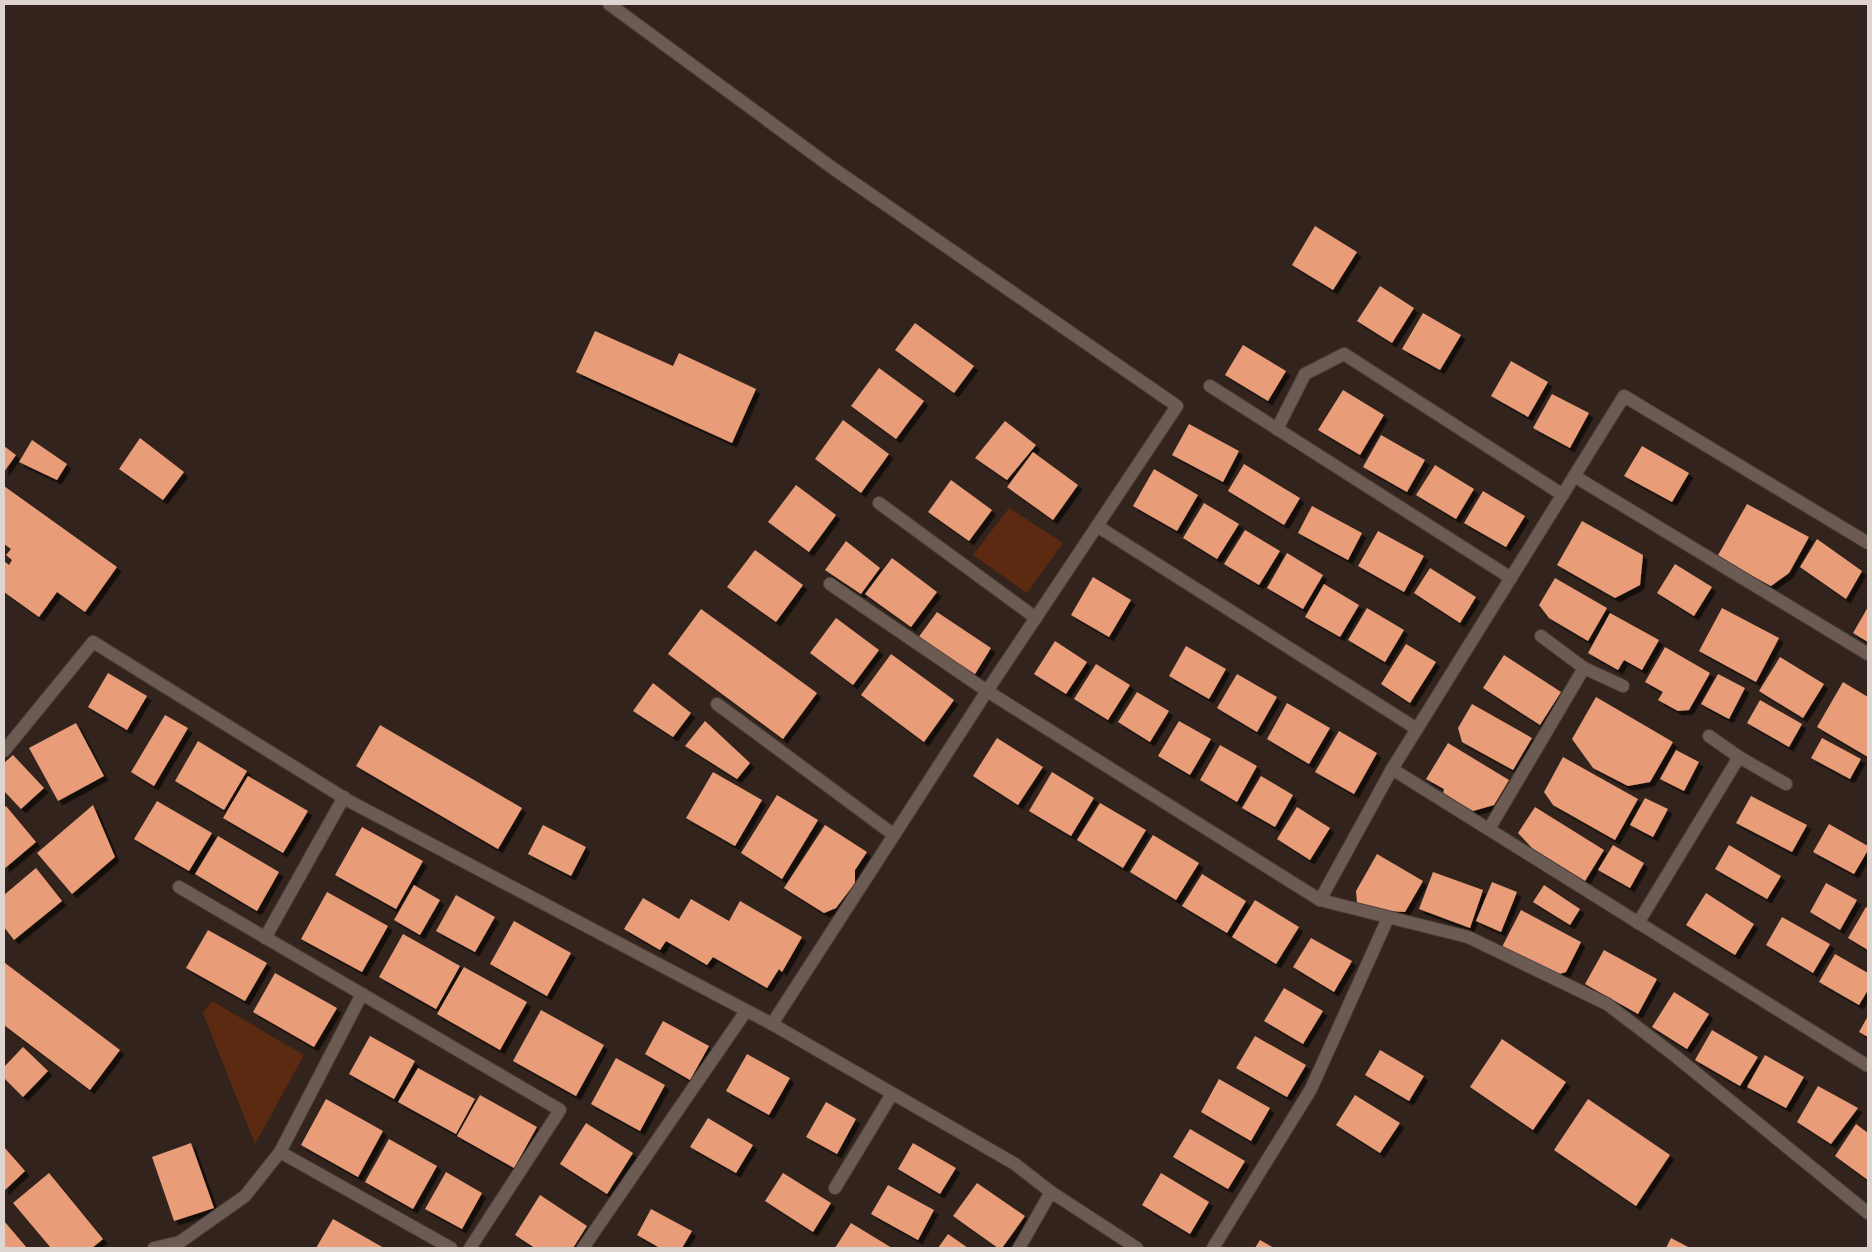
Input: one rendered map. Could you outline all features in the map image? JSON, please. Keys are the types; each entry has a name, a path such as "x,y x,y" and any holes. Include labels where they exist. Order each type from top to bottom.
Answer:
{"street":[{"path":"609,4 834,169 1177,406 987,691 772,1024"},
{"path":"1278,429 1305,374 1344,354 1563,495"},
{"path":"1210,386 1511,578"},
{"path":"1320,900 1392,769 1624,396 1868,543"},
{"path":"1574,476 1868,654"},
{"path":"879,503 1036,618"},
{"path":"1098,526 1417,729"},
{"path":"830,584 987,691 1320,900 1468,937 1607,1004 1674,1055 1868,1213"},
{"path":"1542,636 1584,668 1623,686"},
{"path":"4,750 92,642 344,798 772,1024 1015,1164 1052,1192 1137,1248"},
{"path":"1489,829 1584,668"},
{"path":"717,704 894,834"},
{"path":"1708,736 1739,757 1786,784"},
{"path":"1638,923 1739,757"},
{"path":"1392,769 1868,1066"},
{"path":"265,938 344,798"},
{"path":"179,887 560,1110 470,1248"},
{"path":"1213,1248 1311,1089 1388,918"},
{"path":"154,1248 180,1242 245,1196 280,1152 362,994"},
{"path":"583,1248 746,1011"},
{"path":"834,1188 892,1094"},
{"path":"280,1152 451,1248"},
{"path":"1019,1248 1052,1192"}],"shaded area":[{"path":"1009,508 1063,543 1027,593 973,555"},
{"path":"212,1001 304,1055 255,1144 203,1013"}],"building":[{"path":"1315,226 1357,252 1333,290 1292,265"},
{"path":"1380,286 1414,308 1392,343 1357,321"},
{"path":"1423,313 1461,335 1440,370 1402,349"},
{"path":"915,323 974,366 954,393 895,350"},
{"path":"595,331 673,366 679,353 756,389 732,443 576,372"},
{"path":"1243,345 1286,371 1268,401 1225,375"},
{"path":"1511,361 1548,382 1528,417 1491,396"},
{"path":"879,368 924,401 896,439 851,406"},
{"path":"1343,390 1384,415 1360,455 1318,430"},
{"path":"1552,394 1589,413 1570,448 1533,428"},
{"path":"843,420 889,454 861,493 815,459"},
{"path":"1005,421 1036,445 1007,480 975,458"},
{"path":"1189,424 1239,451 1223,482 1172,455"},
{"path":"1381,435 1425,460 1407,492 1363,467"},
{"path":"140,438 184,472 163,500 119,469"},
{"path":"32,440 67,464 57,480 19,462"},
{"path":"4,446 16,455 4,472"},
{"path":"1642,446 1689,473 1672,502 1624,476"},
{"path":"1033,452 1078,485 1053,520 1007,487"},
{"path":"1244,464 1300,498 1284,525 1228,491"},
{"path":"1435,465 1474,489 1456,519 1416,495"},
{"path":"1154,469 1198,495 1177,531 1133,506"},
{"path":"951,480 992,510 969,541 928,512"},
{"path":"796,485 836,515 809,552 768,522"},
{"path":"4,486 117,567 85,612 57,592 39,617 4,592 4,561 9,565 12,560 6,555 11,549 4,544"},
{"path":"1483,491 1525,516 1506,547 1464,523"},
{"path":"1204,503 1239,524 1217,559 1183,538"},
{"path":"1747,504 1809,537 1789,573 1771,586 1717,557"},
{"path":"1312,506 1362,533 1348,560 1298,533"},
{"path":"1582,521 1643,555 1640,585 1615,598 1557,565"},
{"path":"1245,530 1280,551 1259,585 1224,564"},
{"path":"1378,531 1424,556 1404,592 1358,566"},
{"path":"1817,539 1862,571 1846,599 1800,567"},
{"path":"846,541 880,568 861,594 825,570"},
{"path":"755,550 803,585 776,622 727,587"},
{"path":"1287,553 1323,575 1303,609 1267,588"},
{"path":"892,558 937,592 911,627 865,594"},
{"path":"1675,564 1712,587 1694,616 1657,593"},
{"path":"1430,568 1476,597 1460,623 1414,593"},
{"path":"1093,577 1131,600 1109,637 1071,615"},
{"path":"1555,578 1607,608 1588,641 1549,618 1539,605"},
{"path":"1324,584 1359,605 1340,637 1305,617"},
{"path":"1868,607 1868,642 1853,633"},
{"path":"1367,608 1404,630 1385,662 1348,640"},
{"path":"1722,608 1779,638 1756,682 1699,651"},
{"path":"701,609 817,693 783,739 668,654"},
{"path":"937,612 991,648 975,674 918,638"},
{"path":"1610,613 1659,640 1642,670 1624,660 1618,670 1588,653"},
{"path":"836,618 879,650 853,685 810,653"},
{"path":"1055,641 1087,662 1066,694 1034,674"},
{"path":"1406,644 1436,662 1410,703 1381,684"},
{"path":"1186,646 1226,669 1209,699 1169,676"},
{"path":"1665,647 1710,673 1689,710 1678,711 1658,700 1663,692 1645,682"},
{"path":"891,654 954,700 924,742 861,695"},
{"path":"1504,655 1561,692 1540,725 1483,688"},
{"path":"1780,657 1824,684 1803,718 1759,691"},
{"path":"1096,664 1130,685 1108,720 1074,699"},
{"path":"108,673 147,696 127,730 88,707"},
{"path":"1237,674 1277,697 1257,732 1217,708"},
{"path":"1718,674 1745,688 1729,719 1701,704"},
{"path":"1843,682 1868,697 1868,757 1817,727"},
{"path":"653,683 691,713 673,737 633,711"},
{"path":"1137,692 1169,711 1150,742 1118,722"},
{"path":"1596,697 1673,742 1650,782 1628,786 1593,768 1572,739"},
{"path":"1760,700 1802,724 1789,747 1747,723"},
{"path":"1287,703 1330,728 1309,764 1267,739"},
{"path":"1472,704 1532,738 1513,770 1462,742 1458,728"},
{"path":"165,715 188,728 154,786 131,772"},
{"path":"705,721 750,763 737,779 685,746"},
{"path":"1179,721 1211,739 1190,775 1158,756"},
{"path":"76,723 104,776 58,801 29,748"},
{"path":"380,725 522,808 498,849 356,766"},
{"path":"1339,731 1377,753 1354,794 1315,772"},
{"path":"997,738 1043,767 1018,805 973,776"},
{"path":"1822,738 1861,759 1850,779 1811,758"},
{"path":"198,741 247,771 224,810 175,781"},
{"path":"1448,743 1509,780 1494,805 1473,811 1443,794 1444,789 1426,779"},
{"path":"1220,745 1257,766 1237,802 1200,780"},
{"path":"1676,750 1699,762 1684,791 1660,779"},
{"path":"13,755 44,788 21,809 4,791 4,763"},
{"path":"1563,757 1638,799 1615,840 1553,805 1544,792"},
{"path":"713,772 762,800 735,846 686,818"},
{"path":"1052,772 1094,798 1071,836 1029,811"},
{"path":"248,776 308,811 283,853 223,818"},
{"path":"1261,776 1293,795 1275,827 1242,808"},
{"path":"777,795 818,820 782,879 741,853"},
{"path":"1751,796 1807,825 1792,852 1736,823"},
{"path":"1645,798 1668,809 1653,837 1630,825"},
{"path":"157,801 212,833 189,871 134,839"},
{"path":"1100,803 1146,830 1123,868 1077,840"},
{"path":"93,805 115,857 72,894 37,853"},
{"path":"6,806 36,842 4,869 4,808"},
{"path":"1297,807 1330,828 1310,860 1277,839"},
{"path":"1535,807 1604,850 1585,881 1533,849 1518,833"},
{"path":"1829,824 1868,846 1868,850 1854,874 1813,852"},
{"path":"543,825 586,847 571,876 528,854"},
{"path":"825,825 867,852 855,870 855,883 836,908 824,913 784,888"},
{"path":"362,827 423,861 396,909 335,875"},
{"path":"1153,835 1199,863 1176,900 1130,872"},
{"path":"218,836 279,872 257,911 195,874"},
{"path":"1613,845 1644,863 1630,888 1598,870"},
{"path":"1729,845 1781,876 1767,899 1715,869"},
{"path":"1377,854 1423,881 1405,912 1371,910 1357,903 1356,891"},
{"path":"36,868 62,901 14,940 4,927 4,895"},
{"path":"1433,872 1483,890 1470,928 1419,909"},
{"path":"1202,874 1246,901 1227,933 1182,906"},
{"path":"1492,882 1517,892 1501,932 1476,921"},
{"path":"1826,883 1857,900 1840,930 1810,912"},
{"path":"414,885 440,900 420,935 394,920"},
{"path":"1544,885 1580,909 1570,925 1533,902"},
{"path":"327,892 388,926 362,972 301,939"},
{"path":"1706,893 1754,924 1735,955 1686,925"},
{"path":"456,895 495,917 475,952 436,931"},
{"path":"643,898 679,919 691,899 729,921 740,901 802,937 782,972 779,969 767,988 713,957 707,965 666,941 660,950 624,929"},
{"path":"1255,900 1299,927 1276,964 1232,937"},
{"path":"1866,907 1868,908 1868,950 1848,938"},
{"path":"1521,910 1581,942 1566,972 1556,975 1502,947"},
{"path":"1782,917 1830,944 1813,973 1766,945"},
{"path":"514,921 571,953 547,996 490,964"},
{"path":"208,930 267,963 245,1001 186,968"},
{"path":"403,934 460,966 436,1009 379,977"},
{"path":"1311,938 1352,961 1334,992 1293,967"},
{"path":"1604,950 1657,979 1638,1014 1585,984"},
{"path":"1835,954 1868,973 1868,990 1859,1005 1819,982"},
{"path":"5,963 120,1050 90,1090 4,1025"},
{"path":"464,967 527,1002 500,1050 437,1014"},
{"path":"275,973 337,1008 314,1047 253,1012"},
{"path":"1284,988 1323,1011 1303,1044 1264,1021"},
{"path":"1674,992 1709,1014 1687,1049 1652,1027"},
{"path":"541,1010 604,1045 576,1096 513,1061"},
{"path":"1868,1016 1868,1037 1859,1032"},
{"path":"663,1021 709,1046 690,1080 645,1054"},
{"path":"1712,1030 1758,1057 1740,1086 1695,1060"},
{"path":"370,1036 415,1061 394,1099 349,1074"},
{"path":"1255,1036 1306,1065 1287,1097 1236,1068"},
{"path":"1502,1039 1566,1082 1533,1130 1470,1087"},
{"path":"23,1047 48,1071 23,1097 4,1078 4,1067"},
{"path":"1380,1050 1424,1076 1409,1101 1365,1075"},
{"path":"747,1054 790,1078 769,1115 726,1091"},
{"path":"1765,1055 1804,1077 1786,1108 1747,1087"},
{"path":"616,1058 665,1085 640,1131 591,1104"},
{"path":"418,1068 475,1099 456,1134 398,1102"},
{"path":"1219,1079 1270,1108 1251,1141 1201,1112"},
{"path":"1818,1086 1858,1108 1831,1144 1797,1122"},
{"path":"480,1095 537,1127 514,1168 457,1136"},
{"path":"1355,1095 1400,1123 1380,1153 1336,1125"},
{"path":"326,1099 383,1131 358,1177 301,1145"},
{"path":"1588,1099 1670,1155 1636,1206 1554,1150"},
{"path":"826,1102 856,1119 837,1154 806,1137"},
{"path":"708,1118 753,1145 736,1173 690,1147"},
{"path":"586,1123 633,1153 607,1194 560,1164"},
{"path":"1856,1124 1868,1133 1868,1180 1835,1156"},
{"path":"1190,1129 1245,1161 1228,1189 1173,1157"},
{"path":"389,1139 437,1166 413,1209 365,1182"},
{"path":"191,1143 214,1208 174,1221 152,1157"},
{"path":"913,1143 956,1168 940,1194 898,1169"},
{"path":"4,1147 25,1171 4,1191"},
{"path":"446,1172 482,1193 462,1229 425,1209"},
{"path":"49,1173 103,1239 92,1248 51,1248 13,1203"},
{"path":"783,1173 831,1203 813,1232 765,1201"},
{"path":"1161,1173 1209,1202 1190,1234 1142,1205"},
{"path":"977,1183 1025,1216 1002,1248 998,1248 953,1216"},
{"path":"888,1185 934,1210 918,1240 871,1214"},
{"path":"540,1195 587,1226 573,1248 535,1248 515,1235"},
{"path":"651,1209 692,1231 682,1248 660,1248 637,1235"},
{"path":"333,1219 384,1248 316,1248"},
{"path":"4,1221 27,1248 4,1248"},
{"path":"851,1223 892,1248 835,1248"},
{"path":"948,1234 968,1248 938,1248"},
{"path":"1671,1238 1690,1248 1666,1248"},
{"path":"1260,1240 1274,1248 1255,1248"}]}
